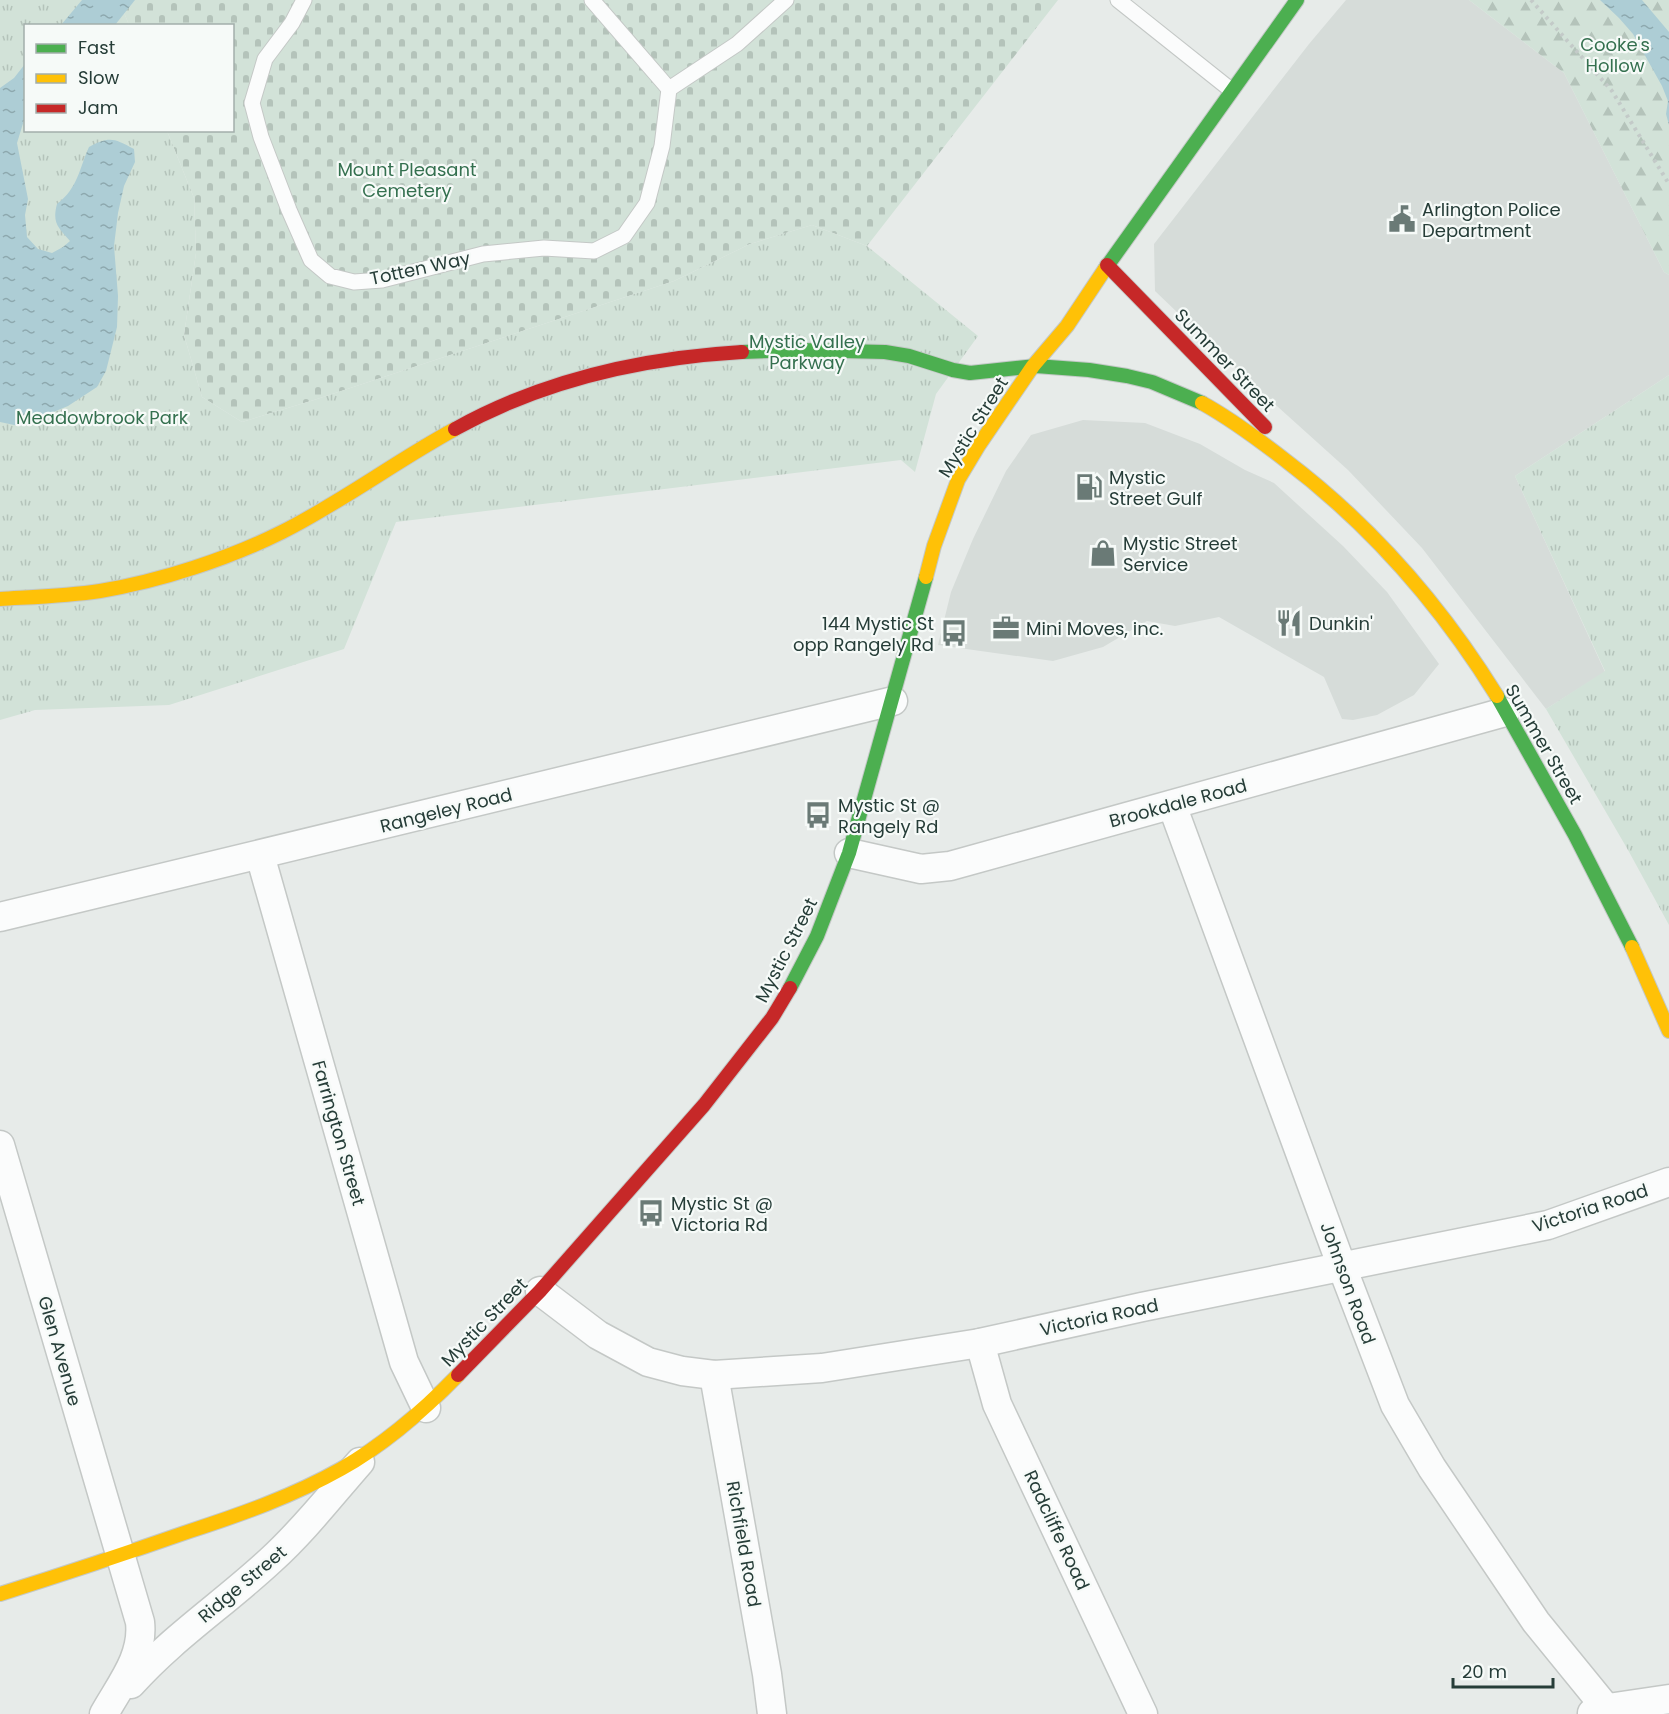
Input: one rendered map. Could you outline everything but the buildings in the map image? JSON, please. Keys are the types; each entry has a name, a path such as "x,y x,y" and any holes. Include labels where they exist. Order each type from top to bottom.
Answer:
{"main road":[{"name":"Mystic Street","path":"0,1594 258,1508 301,1490 343,1468 371,1449 426,1408 540,1291 704,1104 772,1018 817,936 849,853 893,701 934,546 958,480 979,445 1034,366 1067,326 1107,265 1297,0"},
{"name":"Summer Street","path":"1107,265 1341,506"},
{"path":"0,599 84,593 134,584 236,551 282,532 409,454 493,407 600,372 668,360 735,352 794,349 905,354 967,373 1034,366"},
{"name":"Summer Street","path":"1034,366 1095,371 1138,378 1167,387 1203,403 1245,429 1290,463 1369,531 1436,607 1474,661 1505,712 1546,781 1616,912 1669,1031"}],"street":[{"name":"Rangeley Road","path":"0,917 893,701"},
{"name":"Brookdale Road","path":"849,853 921,869 940,868 1505,712"},
{"name":"Johnson Road","path":"1172,805 1381,1371 1410,1432 1536,1622 1603,1712"},
{"name":"Farrington Street","path":"260,855 404,1362 426,1408"},
{"name":"Glen Avenue","path":"0,1145 119,1556"},
{"name":"Victoria Road","path":"540,1291 598,1335 648,1362 682,1371 714,1375 822,1368 980,1343 1142,1307 1548,1225 1669,1182"},
{"name":"Radcliffe Road","path":"980,1343 999,1408 1143,1714"},
{"name":"Richfield Road","path":"714,1375 767,1674 772,1714"},
{"name":"Ridge Street","path":"105,1713 170,1644 271,1561 302,1532 371,1449"},
{"name":"Ridge Street","path":"105,1713 139,1649 140,1622 119,1556"},
{"path":"1603,1712 1669,1699"}],"lane":[{"name":"Totten Way","path":"304,0 292,23 265,58 252,103 261,137 311,260 330,276 354,282 382,280 483,254 544,248 594,251 624,236 647,203 662,146 669,88"},
{"path":"592,0 669,88 737,44 786,0"},
{"path":"1118,0 1231,90"}],"path":[{"path":"1531,0 1612,91 1669,184"}],"shaded area":[{"path":"1346,0 1469,0 1564,73 1664,272 1669,275 1669,375 1515,476 1605,672 1546,709 1422,548 1348,470 1248,380 1155,291 1154,244 1309,44"},
{"path":"1083,420 1145,423 1200,444 1245,470 1274,483 1343,546 1387,592 1439,664 1414,695 1377,715 1353,720 1342,719 1324,677 1219,617 1175,626 1147,621 1103,647 1053,661 938,645 951,592 973,539 1006,471 1031,435"}],"green space":[{"name":"Mystic Valley Parkway","path":"0,0 119,0 129,24 24,24 24,132 167,132 194,198 196,253 184,335 202,397 242,422 674,281 750,244 812,225 867,246 978,336 936,394 915,472 901,460 396,522 344,649 169,705 35,710 0,720"},
{"name":"Mount Pleasant Cemetery","path":"119,0 1058,0 867,246 812,225 750,244 674,281 242,422 202,397 184,335 196,253 194,198 167,132 234,132 234,24 129,24"},
{"name":"Cooke's Hollow","path":"1469,0 1669,0 1669,275 1664,272 1564,73"},
{"path":"1669,375 1669,925 1546,709 1605,671 1515,476"}],"water":[{"path":"82,0 135,0 116,24 62,24"},
{"path":"1600,0 1642,0 1669,32 1669,125 1666,114 1668,101 1662,86 1633,34"},
{"path":"24,65 24,120 17,143 28,199 25,215 27,237 38,249 52,253 70,241 57,224 55,216 57,204 74,185 89,147 107,140 121,142 134,149 135,162 124,186 118,213 114,246 118,296 117,327 106,371 97,387 68,406 19,426 0,422 0,88 14,78"}],"traffic: fast":[{"path":"1105,269 1297,0"},
{"path":"742,352 800,350 885,352 909,356 970,373 1036,366 1089,370 1152,382 1202,403"},
{"path":"790,988 817,936 849,853 926,577"},
{"path":"1497,696 1575,835 1632,947"}],"traffic: slow":[{"path":"926,577 934,546 958,480 1033,366 1067,326 1105,269"},
{"path":"1202,403 1285,460 1346,511 1375,539 1428,598 1497,696"},
{"path":"0,599 63,595 123,587 217,560 261,542 304,520 455,429"},
{"path":"1632,947 1669,1031"},
{"path":"0,1594 229,1518 304,1488 341,1469 388,1438 458,1375"}],"traffic: jam":[{"path":"1107,265 1265,427"},
{"path":"455,429 523,397 594,374 667,360 742,352"},
{"path":"458,1375 540,1291 704,1105 772,1018 790,988"}],"place":[{"name":"Arlington Police Department","path":"1402,219"},
{"name":"Mystic Street Gulf","path":"1089,487"},
{"name":"Mystic Street Service","path":"1103,553"},
{"name":"Dunkin'","path":"1289,623"},
{"name":"Mini Moves, inc.","path":"1006,628"},
{"name":"144 Mystic St opp Rangely Rd","path":"954,633"},
{"name":"Mystic St @ Rangely Rd","path":"818,815"},
{"name":"Mystic St @ Victoria Rd","path":"651,1213"}],"park label":[{"name":"Meadowbrook Park","path":"102,417"}]}
